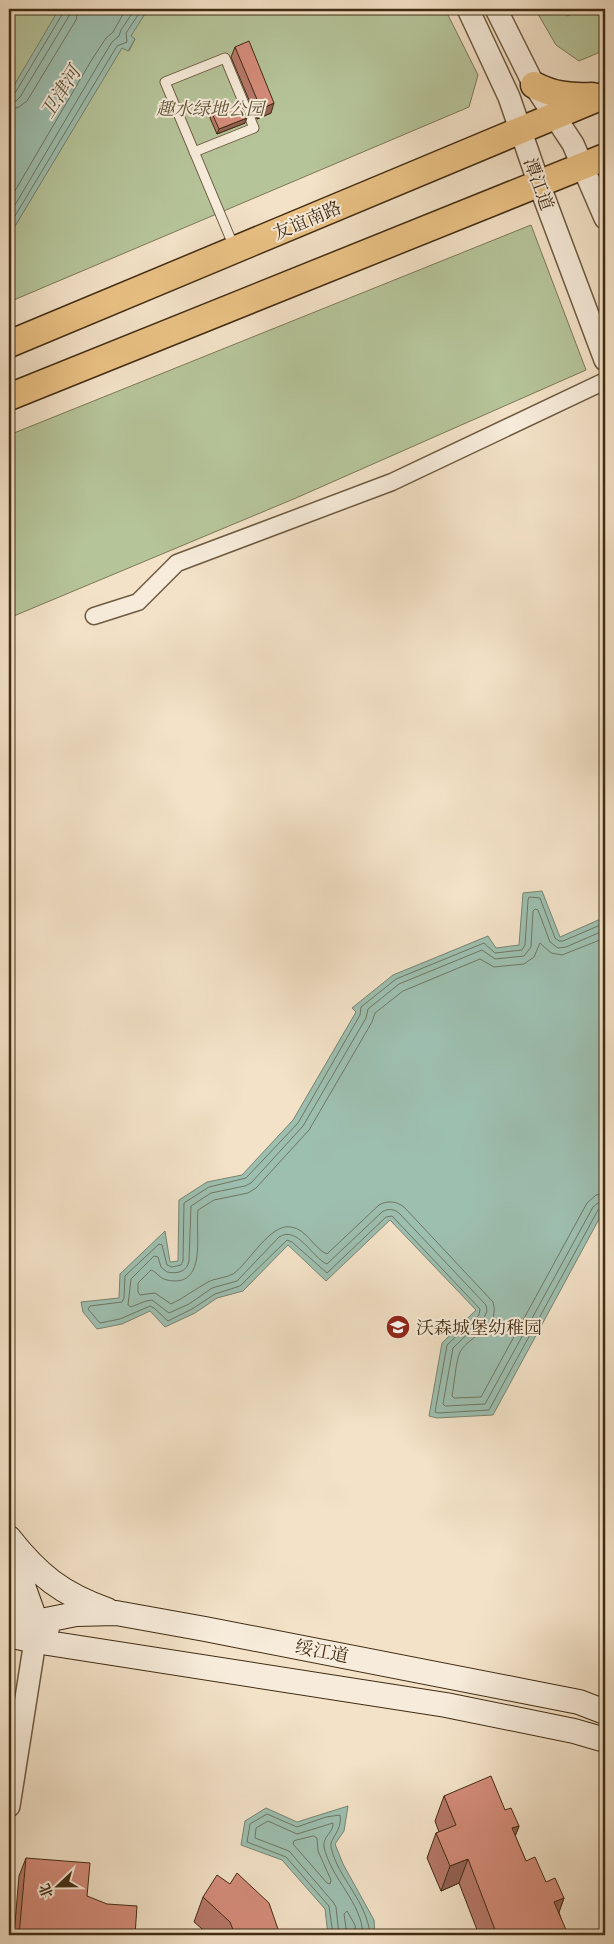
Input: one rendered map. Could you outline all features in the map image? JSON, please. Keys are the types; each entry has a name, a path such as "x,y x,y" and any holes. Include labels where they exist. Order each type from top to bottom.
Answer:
{"main road":[{"path":"534,85 546,92 563,96 605,95"},
{"name":"友谊南路","path":"9,344 605,95"},
{"path":"9,397 538,184 587,156"},
{"path":"9,1538 46,1579 87,1603 116,1613"},
{"path":"9,1547 35,1632"},
{"path":"9,1597 35,1632"},
{"name":"绥江道","path":"35,1632 76,1614 116,1613 578,1702 605,1712"},
{"name":"绥江道","path":"9,1634 55,1632 112,1652 446,1704 574,1731 605,1740"}],"street":[{"path":"468,9 510,98 536,124"},
{"name":"潭江道","path":"496,9 534,85 538,184 605,360"},
{"name":"潭江道","path":"536,124 587,156 605,218"},
{"path":"587,156 605,148"},
{"path":"94,616 138,602 177,563 392,482 605,381"},
{"path":"9,1806 35,1632"}],"lane":[{"path":"194,152 254,128 225,58 165,82 194,152 235,250"}],"green space":[{"path":"17,9 60,9 9,94 9,22"},
{"name":"趣水绿地公园","path":"148,9 445,9 478,75 469,107 9,302 9,236 122,47 129,51 135,39 130,36"},
{"path":"551,9 564,9 567,16 584,9 605,9 605,50 579,61 556,45 538,14"},
{"path":"531,225 586,370 296,498 9,618 9,435"}],"water":[{"name":"卫津河","path":"59,9 148,9 131,36 135,39 128,51 122,48 9,236 9,94"},
{"path":"542,891 560,937 605,917 605,1208 493,1415 437,1418 429,1416 442,1343 476,1310 390,1220 326,1281 288,1245 243,1291 217,1298 195,1313 165,1327 150,1311 122,1324 97,1329 83,1312 81,1302 119,1298 120,1274 165,1231 170,1262 178,1261 179,1200 207,1182 242,1175 293,1120 356,1012 352,1008 393,975 488,936 496,948 519,945 523,893"},
{"path":"348,1806 344,1831 335,1844 343,1864 374,1920 375,1935 328,1935 325,1909 282,1860 241,1845 245,1821 266,1808 297,1822"}],"building":[{"path":"249,41 274,103 261,109 235,47"},
{"path":"240,102 247,118 219,129 212,113"},
{"path":"491,1776 505,1810 511,1808 519,1826 512,1828 526,1861 535,1857 546,1882 555,1878 564,1898 554,1902 567,1932 559,1935 519,1935 517,1931 506,1935 497,1935 468,1859 450,1866 436,1833 456,1825 444,1796"},
{"path":"26,1858 90,1863 87,1896 107,1904 137,1906 135,1935 19,1935"},
{"path":"237,1873 269,1903 280,1935 235,1935 230,1922 203,1897 217,1875 230,1884"}],"place":[{"name":"沃森城堡幼稚园","path":"398,1327"}]}
